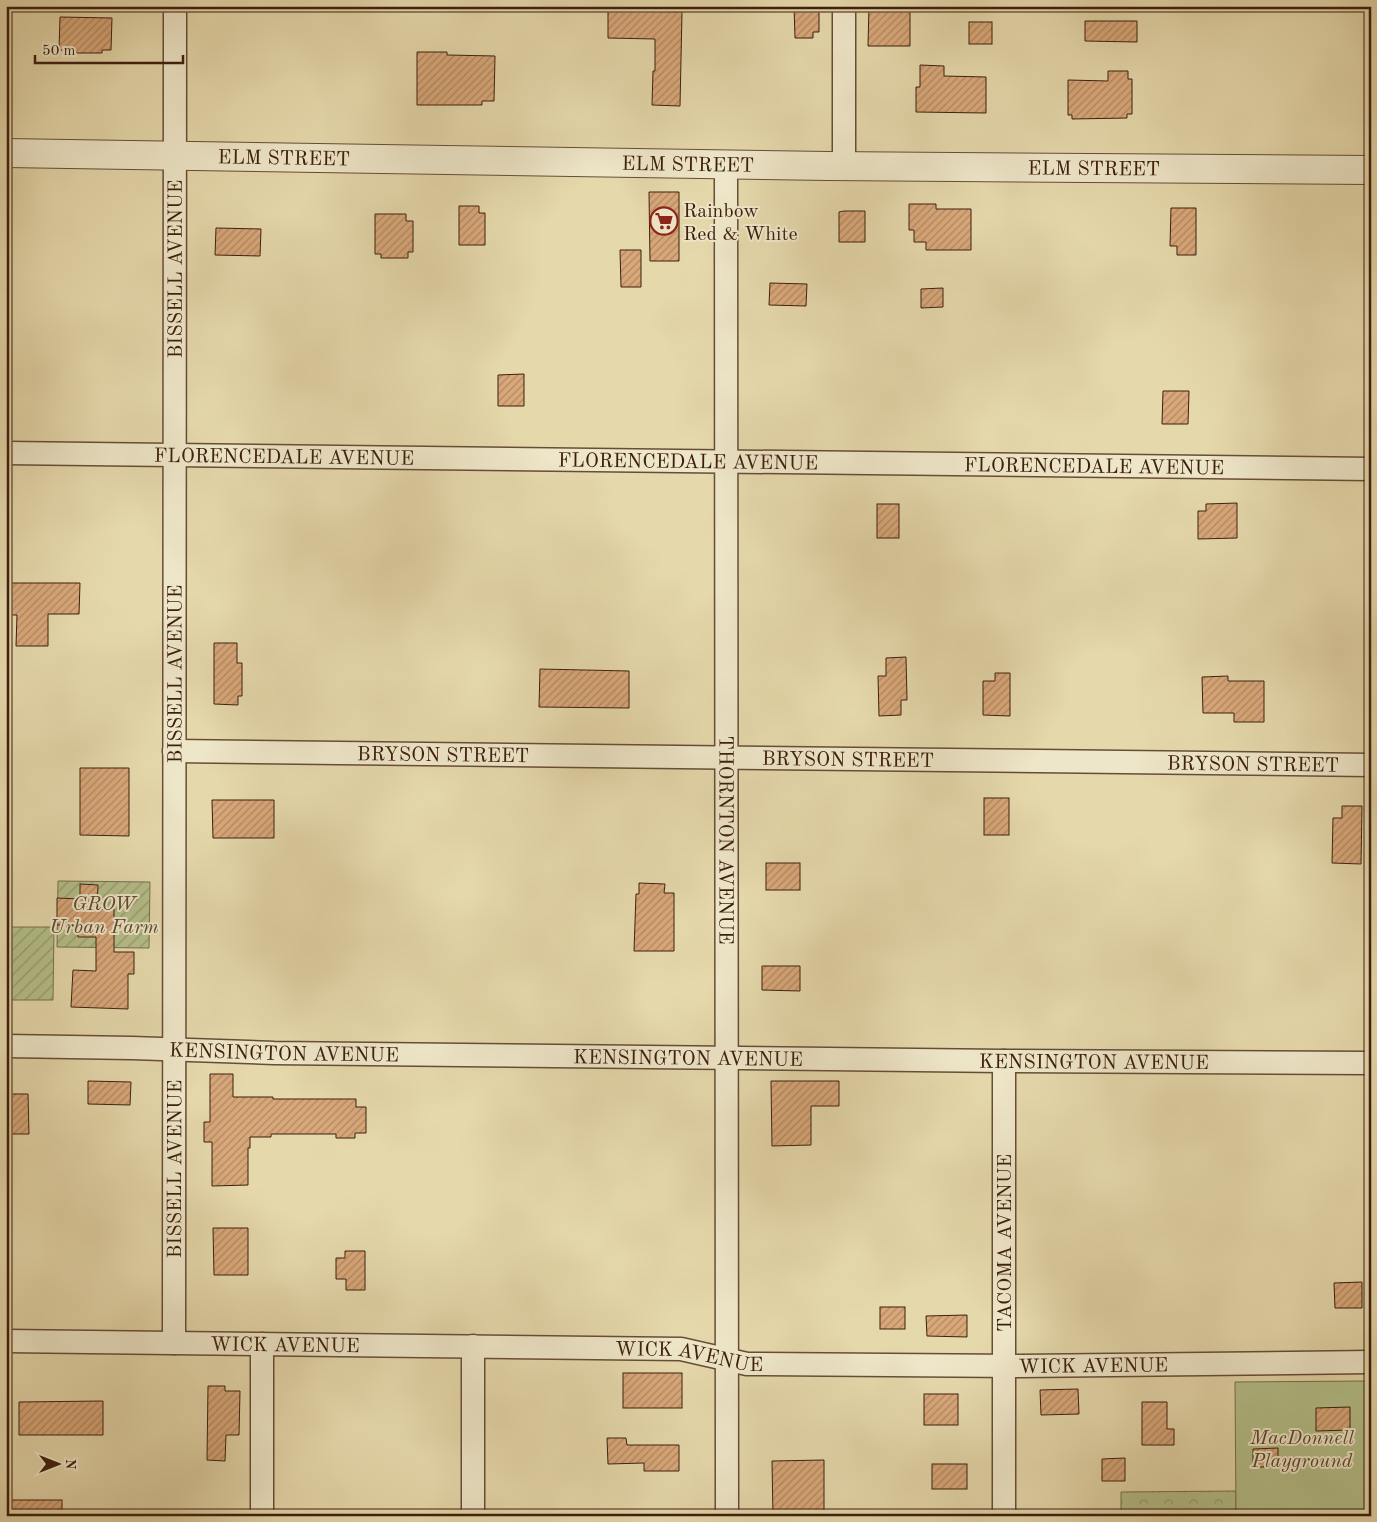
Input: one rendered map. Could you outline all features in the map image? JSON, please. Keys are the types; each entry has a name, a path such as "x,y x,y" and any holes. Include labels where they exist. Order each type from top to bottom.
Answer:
{"street":[{"name":"BISSELL AVENUE","path":"174,1343 175,6"},
{"path":"844,6 844,166"},
{"name":"ELM STREET","path":"6,153 726,165 1371,170"},
{"name":"THORNTON AVENUE","path":"726,165 727,1516"},
{"name":"FLORENCEDALE AVENUE","path":"6,453 1371,469"},
{"name":"BRYSON STREET","path":"174,751 1371,765"},
{"name":"KENSINGTON AVENUE","path":"6,1046 274,1053 1371,1063"},
{"name":"TACOMA AVENUE","path":"1004,1061 1004,1516"},
{"name":"WICK AVENUE","path":"6,1341 681,1349 747,1364 1004,1366 1371,1362"},
{"path":"262,1344 262,1516"},
{"path":"473,1346 473,1516"}],"green space":[{"name":"GROW Urban Farm","path":"58,881 150,882 149,948 57,947"},
{"path":"6,927 54,927 53,1000 6,1000"},
{"name":"MacDonnell Playground","path":"1367,1381 1368,1516 1236,1516 1235,1382"},
{"path":"1236,1491 1236,1516 1121,1516 1121,1492"}],"building":[{"path":"794,6 819,6 819,32 813,32 813,38 795,38"},
{"path":"869,6 910,6 910,46 868,46"},
{"path":"608,11 682,12 680,106 652,105 655,39 608,38"},
{"path":"60,17 112,18 111,50 102,50 102,53 70,53 70,50 59,50"},
{"path":"1085,21 1137,21 1137,42 1085,41"},
{"path":"969,22 992,22 992,44 969,44"},
{"path":"417,52 447,52 447,55 495,56 494,101 482,101 482,105 417,105"},
{"path":"920,65 944,66 944,76 986,77 986,113 916,112 916,87 920,87"},
{"path":"1108,71 1128,71 1128,79 1132,79 1132,114 1127,114 1127,118 1072,119 1072,115 1068,115 1068,80 1108,81"},
{"name":"Rainbow Red & White","path":"649,192 679,192 679,261 650,261"},
{"path":"909,204 936,204 936,209 971,209 971,250 926,250 926,242 914,242 914,230 909,230"},
{"path":"459,206 479,206 479,213 485,213 485,245 459,245"},
{"path":"1171,208 1196,208 1196,255 1177,255 1177,246 1170,246"},
{"path":"865,211 865,242 839,242 839,212"},
{"path":"375,214 406,214 406,221 413,221 413,252 408,252 408,258 381,258 381,254 375,254"},
{"path":"216,228 261,229 260,256 215,255"},
{"path":"620,250 641,250 641,287 621,287"},
{"path":"770,283 807,284 806,306 769,305"},
{"path":"943,288 943,307 921,308 921,289"},
{"path":"524,374 524,406 498,406 498,375"},
{"path":"1163,391 1189,391 1188,424 1162,424"},
{"path":"1237,503 1237,538 1198,539 1198,511 1206,511 1206,504"},
{"path":"877,504 899,504 899,538 877,538"},
{"path":"6,583 80,583 79,614 48,614 48,646 16,646 17,615 6,615"},
{"path":"214,643 237,643 237,663 242,663 242,696 238,696 238,705 214,704"},
{"path":"906,657 907,700 901,700 901,715 879,716 878,676 886,676 886,658"},
{"path":"540,669 629,671 629,708 539,707"},
{"path":"995,673 1010,673 1010,716 983,715 983,681 995,681"},
{"path":"1228,676 1228,681 1264,681 1264,722 1234,722 1234,713 1203,713 1202,677"},
{"path":"80,768 129,768 129,836 80,835"},
{"path":"984,798 1009,798 1009,835 984,835"},
{"path":"212,800 274,800 274,838 213,838"},
{"path":"1342,806 1362,806 1361,864 1332,863 1333,818 1342,818"},
{"path":"766,863 800,863 800,890 766,890"},
{"path":"639,883 665,884 664,893 674,893 674,951 634,951 636,894 639,894"},
{"path":"80,884 98,885 97,909 114,909 114,952 134,952 134,974 128,974 128,1009 71,1007 73,970 96,971 96,937 78,937 78,925 57,925 57,898 80,899"},
{"path":"762,966 800,966 800,991 762,990"},
{"path":"210,1074 233,1074 233,1097 356,1099 356,1107 366,1107 366,1133 355,1133 355,1138 336,1138 336,1134 271,1134 271,1137 250,1137 250,1148 248,1148 248,1185 212,1186 212,1142 204,1142 204,1122 210,1122"},
{"path":"88,1081 131,1082 130,1105 88,1104"},
{"path":"771,1081 839,1081 839,1106 811,1106 811,1145 772,1146"},
{"path":"8,1094 28,1094 29,1134 11,1134 11,1130 6,1130"},
{"path":"213,1228 248,1228 248,1275 214,1275"},
{"path":"345,1251 365,1251 365,1290 346,1290 346,1279 336,1279 336,1258 345,1258"},
{"path":"1362,1282 1362,1308 1335,1308 1334,1283"},
{"path":"880,1307 905,1307 905,1329 880,1329"},
{"path":"967,1315 967,1337 927,1336 926,1316"},
{"path":"623,1373 682,1373 682,1408 623,1408"},
{"path":"208,1386 225,1386 225,1391 240,1391 239,1435 226,1435 225,1461 207,1460"},
{"path":"1078,1389 1079,1414 1041,1415 1040,1390"},
{"path":"924,1394 958,1394 958,1425 924,1425"},
{"path":"103,1401 103,1435 19,1435 19,1402"},
{"path":"1142,1402 1167,1402 1167,1429 1174,1429 1174,1445 1142,1445"},
{"path":"1350,1407 1350,1430 1316,1431 1316,1408"},
{"path":"607,1438 626,1438 627,1445 679,1445 679,1471 644,1471 644,1463 608,1464"},
{"path":"1278,1448 1278,1467 1253,1467 1253,1449"},
{"path":"1125,1458 1125,1481 1102,1481 1102,1459"},
{"path":"824,1460 824,1516 773,1516 772,1461"},
{"path":"932,1464 967,1464 967,1489 932,1489"},
{"path":"6,1500 62,1500 62,1516 6,1516"}],"place":[{"name":"Rainbow Red & White","path":"664,221"}]}
